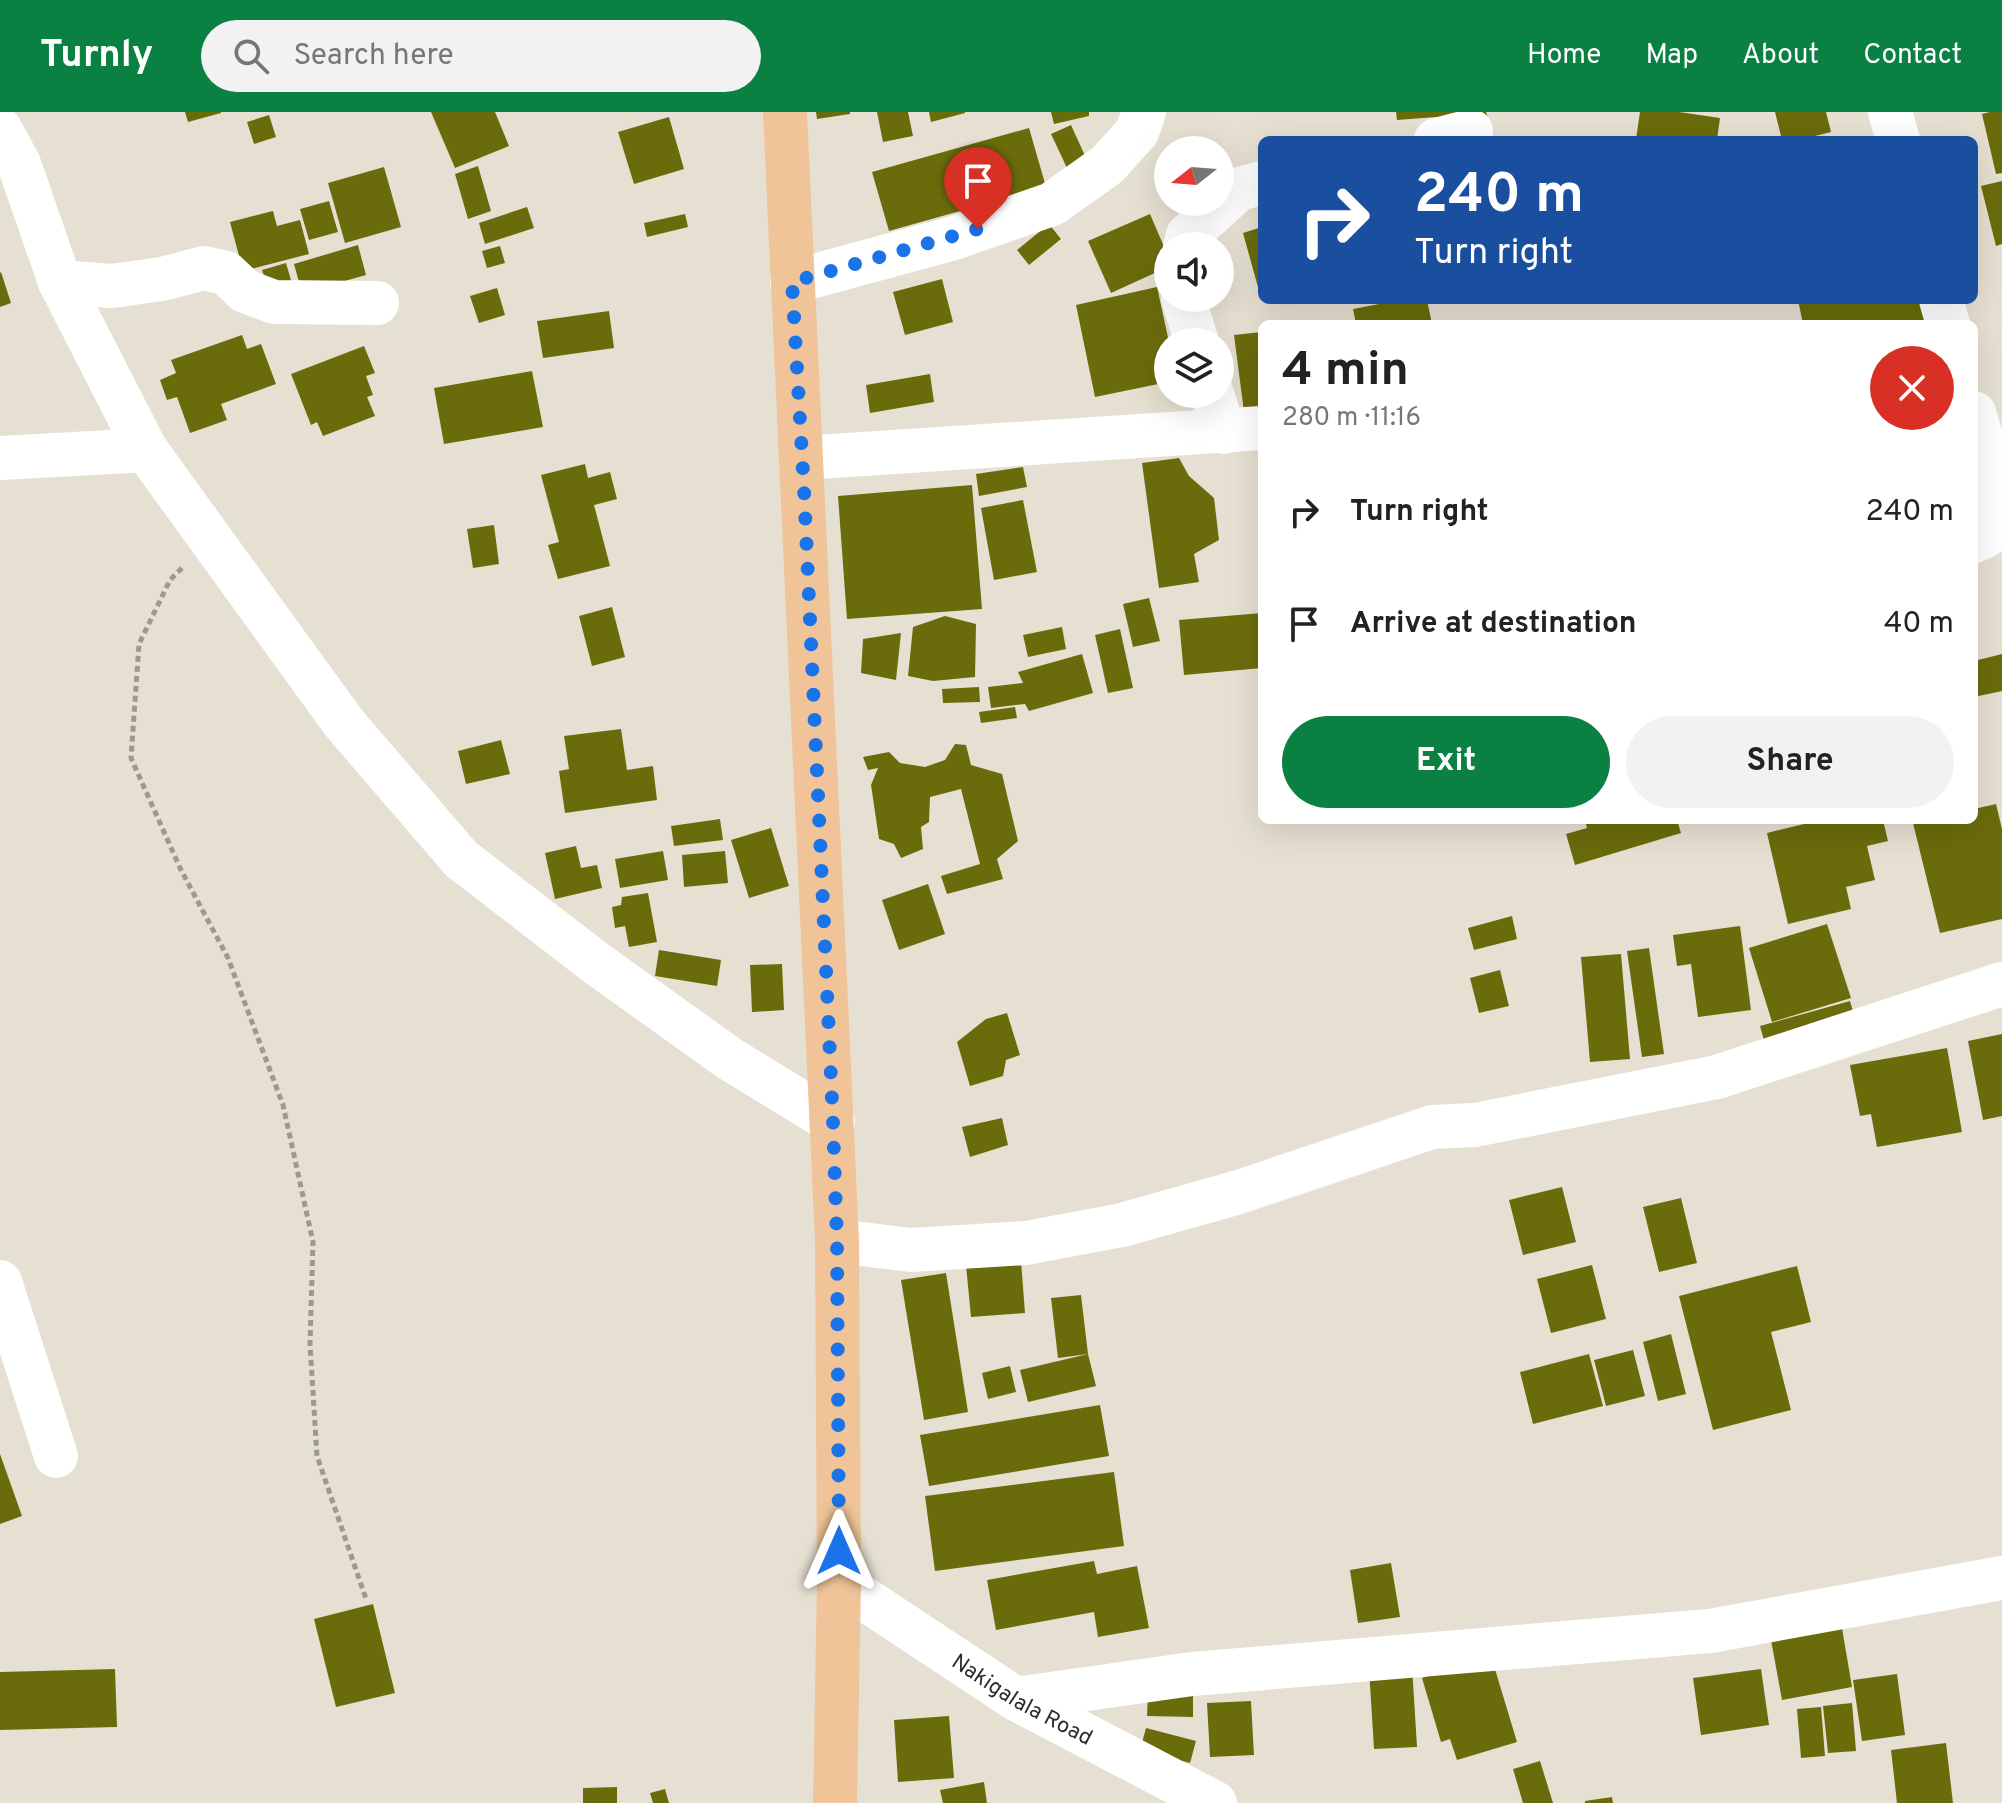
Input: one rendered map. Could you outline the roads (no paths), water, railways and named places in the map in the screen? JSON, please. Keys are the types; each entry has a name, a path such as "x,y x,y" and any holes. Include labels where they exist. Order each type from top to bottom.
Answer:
{"main road":[{"path":"785,112 837,1241 839,1582 835,1803"}],"street":[{"path":"792,282 954,238 1052,204 1107,165 1137,132 1144,112"},
{"path":"1890,112 1897,136"},
{"path":"0,129 19,164 60,282 146,450 344,723 461,859 596,963 730,1059 833,1122"},
{"path":"1191,232 1239,189 1258,184"},
{"path":"60,282 112,286 162,279 204,268 226,273 245,291 274,302 377,303"},
{"path":"802,458 1233,418"},
{"path":"1978,425 2000,491 1995,526 1978,540"},
{"path":"0,458 146,450"},
{"path":"837,1241 926,1250 1026,1243 1122,1225 1239,1192 1432,1127 1475,1125 1717,1077 2002,984"},
{"path":"0,1282 56,1456"},
{"path":"1016,1699 1192,1674 1710,1631 2002,1578"},
{"name":"Nakigalala Road","path":"839,1582 1016,1699 1215,1803"}]}
